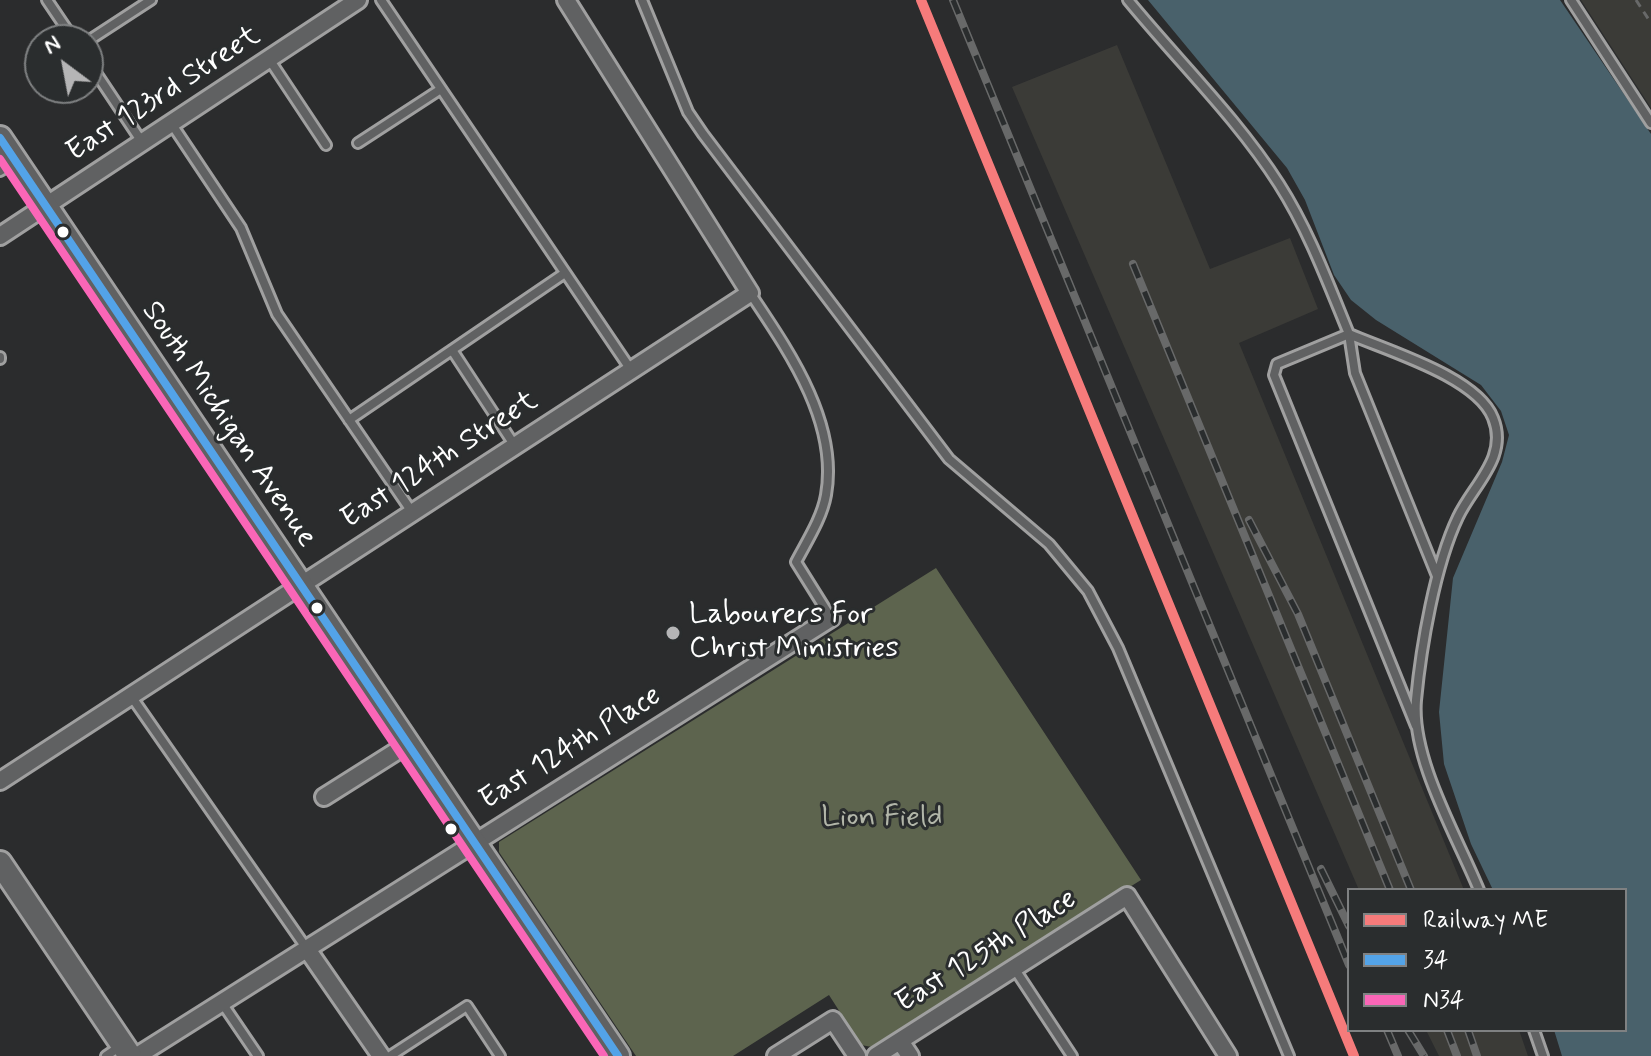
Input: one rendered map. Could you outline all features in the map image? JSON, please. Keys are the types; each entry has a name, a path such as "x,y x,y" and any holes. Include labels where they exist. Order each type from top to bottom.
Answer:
{"main road":[{"name":"South Michigan Avenue","path":"0,138 8,166 45,207 618,1056"},
{"path":"0,863 124,1053"}],"street":[{"name":"East 123rd Street","path":"0,236 358,0"},
{"path":"566,0 750,293"},
{"name":"East 124th Street","path":"0,781 750,293"},
{"name":"East 124th Place","path":"124,1053 222,1003 831,618"},
{"path":"324,797 408,744"},
{"name":"East 125th Place","path":"876,1056 1127,896 1228,1056"},
{"path":"307,949 381,1056"},
{"path":"776,1056 833,1020 857,1056"},
{"path":"900,1041 910,1056"}],"lane":[{"path":"47,0 63,24"},
{"path":"104,31 151,0"},
{"path":"381,0 631,370"},
{"path":"642,0 688,112 722,160 949,459 1049,544 1088,591 1118,648 1289,1056"},
{"path":"1128,0 1254,148 1302,222 1349,334 1355,373 1438,576"},
{"path":"1571,0 1651,123"},
{"path":"269,59 326,145"},
{"path":"104,85 143,142"},
{"path":"358,143 441,89"},
{"path":"171,123 241,228 277,314 413,513"},
{"path":"349,420 565,273"},
{"path":"750,293 799,366 818,415 827,465 826,495 813,531 796,562 831,618"},
{"path":"1420,736 1274,375 1277,364 1349,334 1451,379 1480,398 1493,418 1499,442 1488,470 1459,512 1443,549 1416,703 1429,773 1478,888"},
{"path":"452,350 515,446"},
{"path":"131,695 307,949"},
{"path":"1014,968 1072,1056"},
{"path":"222,1003 258,1056"},
{"path":"390,1056 467,1006 500,1056"},
{"path":"1535,1032 1543,1056"}],"path":[{"path":"1636,0 1651,23"}],"shaded area":[{"path":"1581,0 1651,0 1651,108"},
{"path":"1117,45 1210,269 1290,238 1318,309 1239,343 1463,888 1358,888 1012,87"},
{"path":"1427,1032 1520,1032 1528,1056 1439,1056"}],"green space":[{"name":"Lion Field","path":"936,568 1141,880 872,1047 861,1045 829,995 733,1056 636,1056 499,852 499,842"}],"water":[{"path":"1148,0 1560,0 1651,134 1651,1056 1562,1056 1555,1032 1627,1032 1627,888 1492,888 1471,844 1444,764 1439,712 1453,578 1502,462 1509,435 1501,411 1481,385 1376,320 1351,300 1334,275 1305,200 1287,168"}],"railway":[{"path":"953,0 1347,960"},
{"path":"1133,264 1389,888"},
{"path":"1249,520 1298,614 1410,888"},
{"path":"1321,869 1347,922"},
{"path":"1388,1032 1398,1056"},
{"path":"1409,1032 1424,1056"},
{"path":"1448,1032 1457,1056"},
{"path":"1469,1032 1477,1056"}],"rail line":[{"name":"ME","path":"921,0 1354,1056"}],"transit line":[{"name":"34","path":"0,138 618,1056"},
{"name":"N34","path":"0,159 604,1056"}],"place":[{"name":"Labourers For Christ Ministries","path":"673,633"}]}
